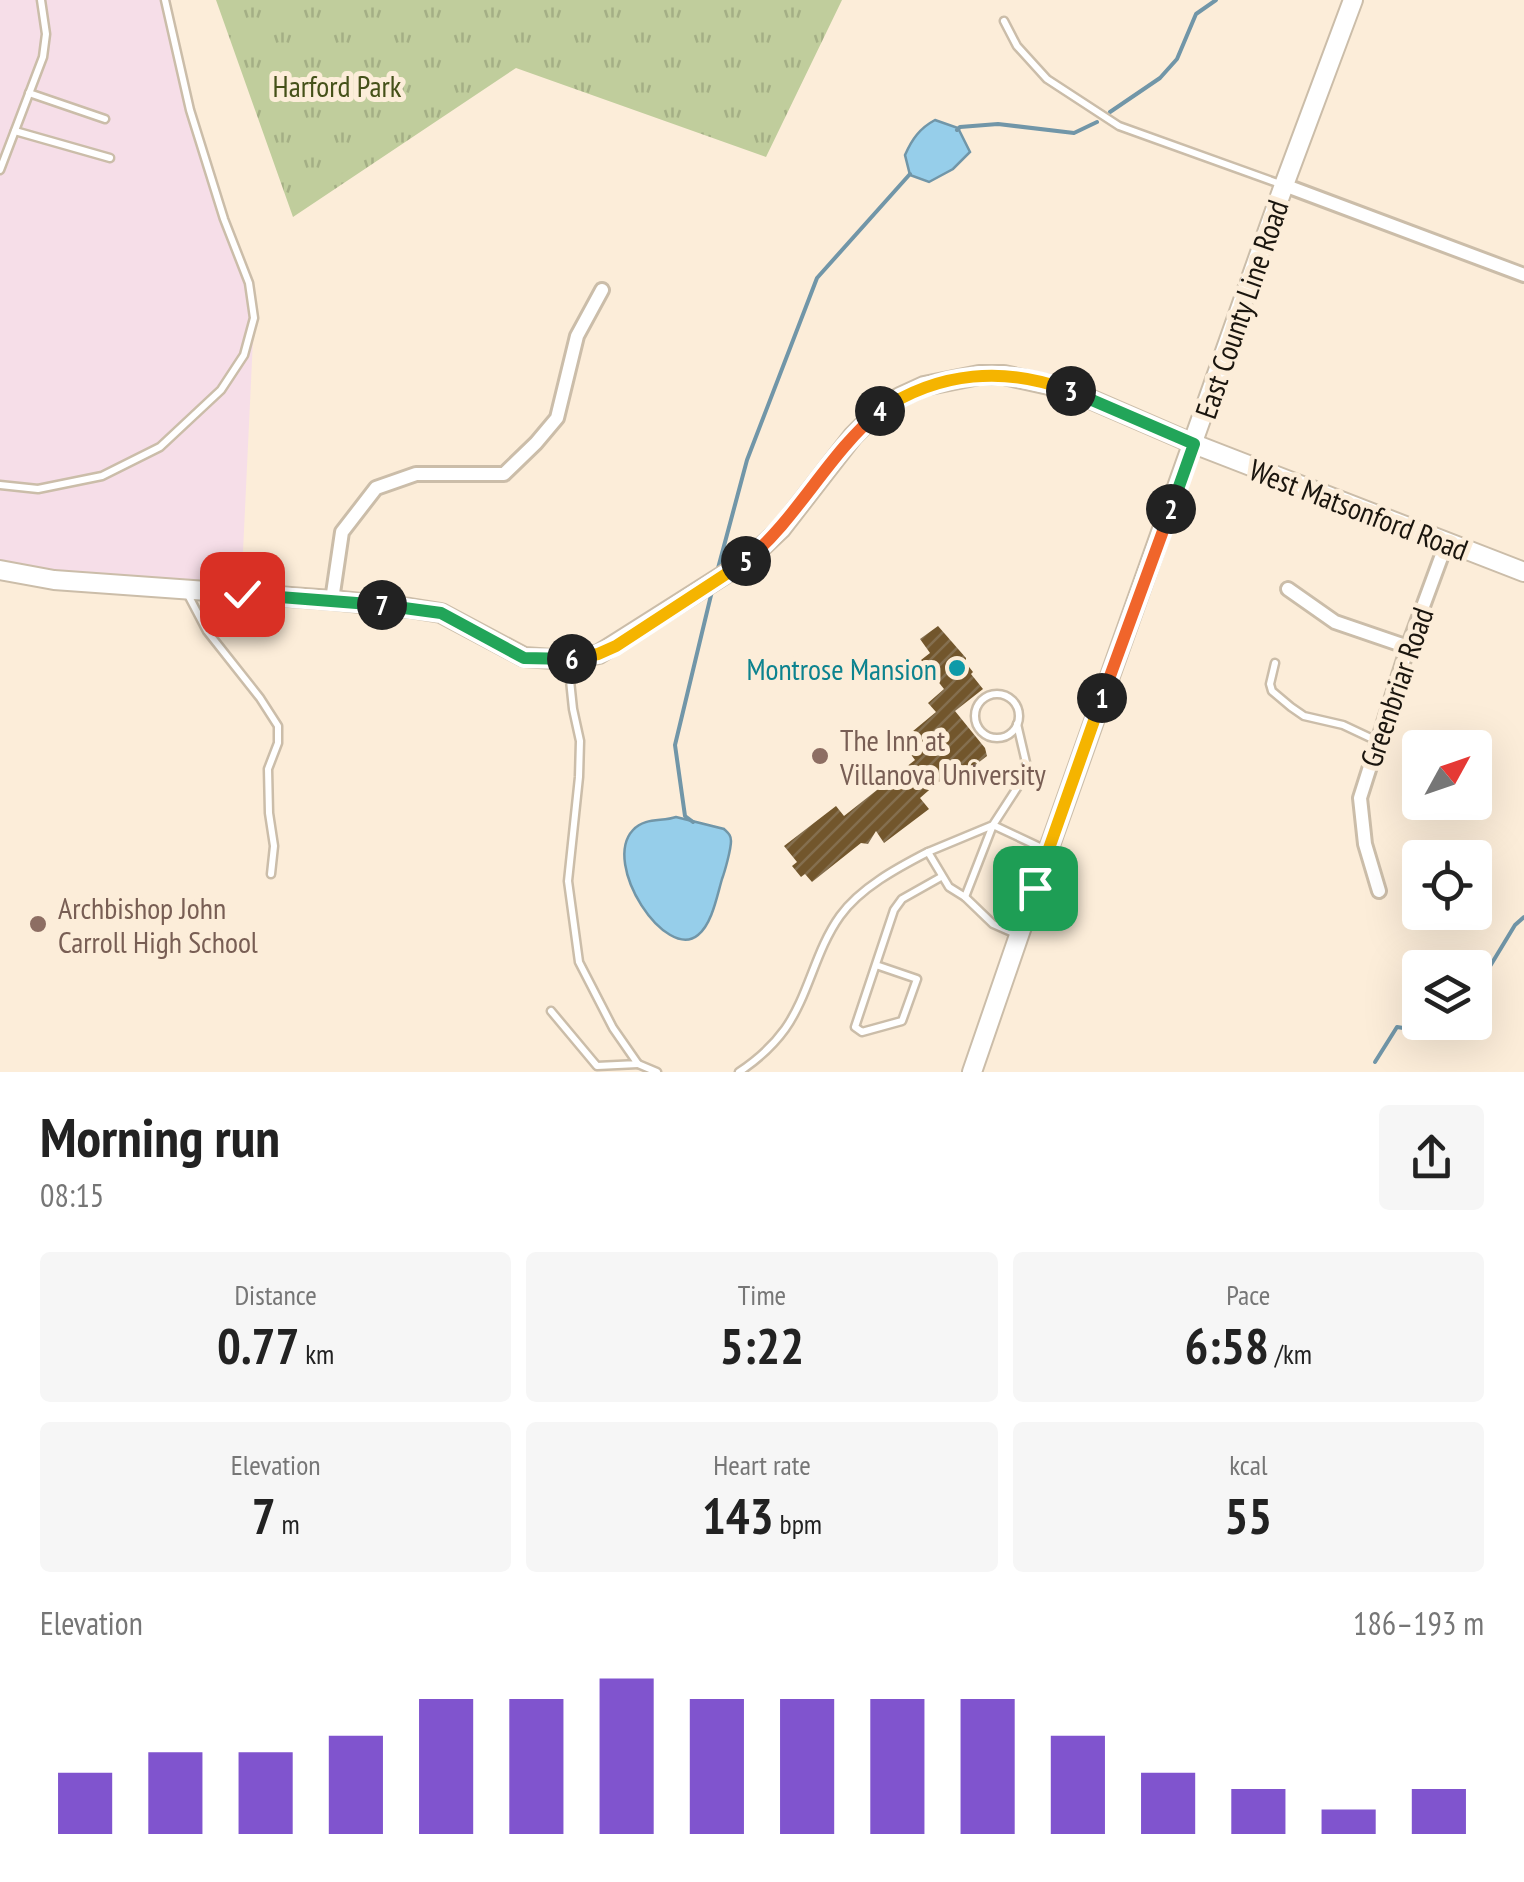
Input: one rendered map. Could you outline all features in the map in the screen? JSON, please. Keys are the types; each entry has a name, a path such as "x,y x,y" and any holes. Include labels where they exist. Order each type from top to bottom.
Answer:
{"main road":[{"name":"East County Line Road","path":"972,1072 1284,186 1354,0"},
{"name":"West Matsonford Road","path":"568,660 598,654 749,559 781,528 853,436 876,413 924,386 979,375 1004,375 1066,389 1194,444 1524,572"},
{"path":"0,570 54,580 332,600 441,613 524,658 568,660"}],"street":[{"path":"1284,186 1524,276"},
{"path":"332,600 342,532 376,488 416,474 504,474 536,444 557,418 577,336 602,290"},
{"name":"Greenbriar Road","path":"1379,891 1365,844 1360,798 1376,740 1446,544"},
{"path":"1288,589 1335,622 1408,646"}],"lane":[{"path":"0,170 43,57 46,34 41,0"},
{"path":"0,485 38,489 102,476 160,447 222,390 244,355 254,318 249,283 224,219 190,110 166,0"},
{"path":"1004,21 1017,46 1047,78 1120,126 1284,186"},
{"path":"28,92 105,119"},
{"path":"15,131 110,158"},
{"path":"185,590 207,632 278,726 278,743 268,770 274,846 271,874"},
{"path":"568,660 572,709 580,741 568,881 579,962 613,1028 638,1064"},
{"path":"1275,663 1272,691 1291,707 1304,716 1342,725 1376,740"},
{"path":"964,897 993,825 1028,771 1016,704 999,694 986,697 978,707 976,720 989,736 1002,737 1017,724"},
{"path":"739,1072 757,1060 787,1027 819,952 842,914 899,866 993,825 1048,851"},
{"path":"928,852 948,886 994,924 1019,936"},
{"path":"876,965 917,979 902,1022 862,1032 854,1027 894,910 902,899 941,876"},
{"path":"551,1011 597,1066 638,1064 657,1072"}],"shaded area":[{"path":"0,0 171,0 169,16 190,109 224,219 249,283 254,318 241,594 0,570"}],"green space":[{"name":"Harford Park","path":"216,0 842,0 766,157 516,68 293,217"}],"water":[{"path":"935,120 958,128 970,152 953,169 929,182 910,175 905,155 917,134"},
{"path":"676,817 724,829 731,839 710,917 698,935 685,940 670,935 655,923 641,905 625,865 625,845 633,830 648,821"}],"building":[{"path":"938,626 966,658 971,674 983,689 955,711 985,748 987,756 952,783 946,777 936,784 920,798 929,809 884,843 876,831 868,844 861,843 812,882 805,874 801,877 792,866 797,862 784,846 836,806 844,816 915,760 901,741 936,712 928,703 944,689 921,660 930,653 920,639"}],"waterway":[{"path":"1110,112 1160,78 1177,59 1196,14 1216,0"},
{"path":"957,130 998,124 1074,133 1097,122"},
{"path":"717,572 747,460 817,278 910,174"},
{"path":"693,822 685,816 675,745 712,591"},
{"path":"1492,963 1524,917"},
{"path":"1375,1062 1397,1027 1402,1028"}],"place":[{"name":"Montrose Mansion","path":"957,668"},
{"name":"The Inn at Villanova University","path":"820,756"},
{"name":"Archbishop John Carroll High School","path":"38,924"}],"route":[{"path":"242,594 441,613 524,658 568,660 598,654 749,559 781,528 853,436 876,413 900,398 924,386 979,375 1004,375 1066,389 1194,444 1035,888"}]}
